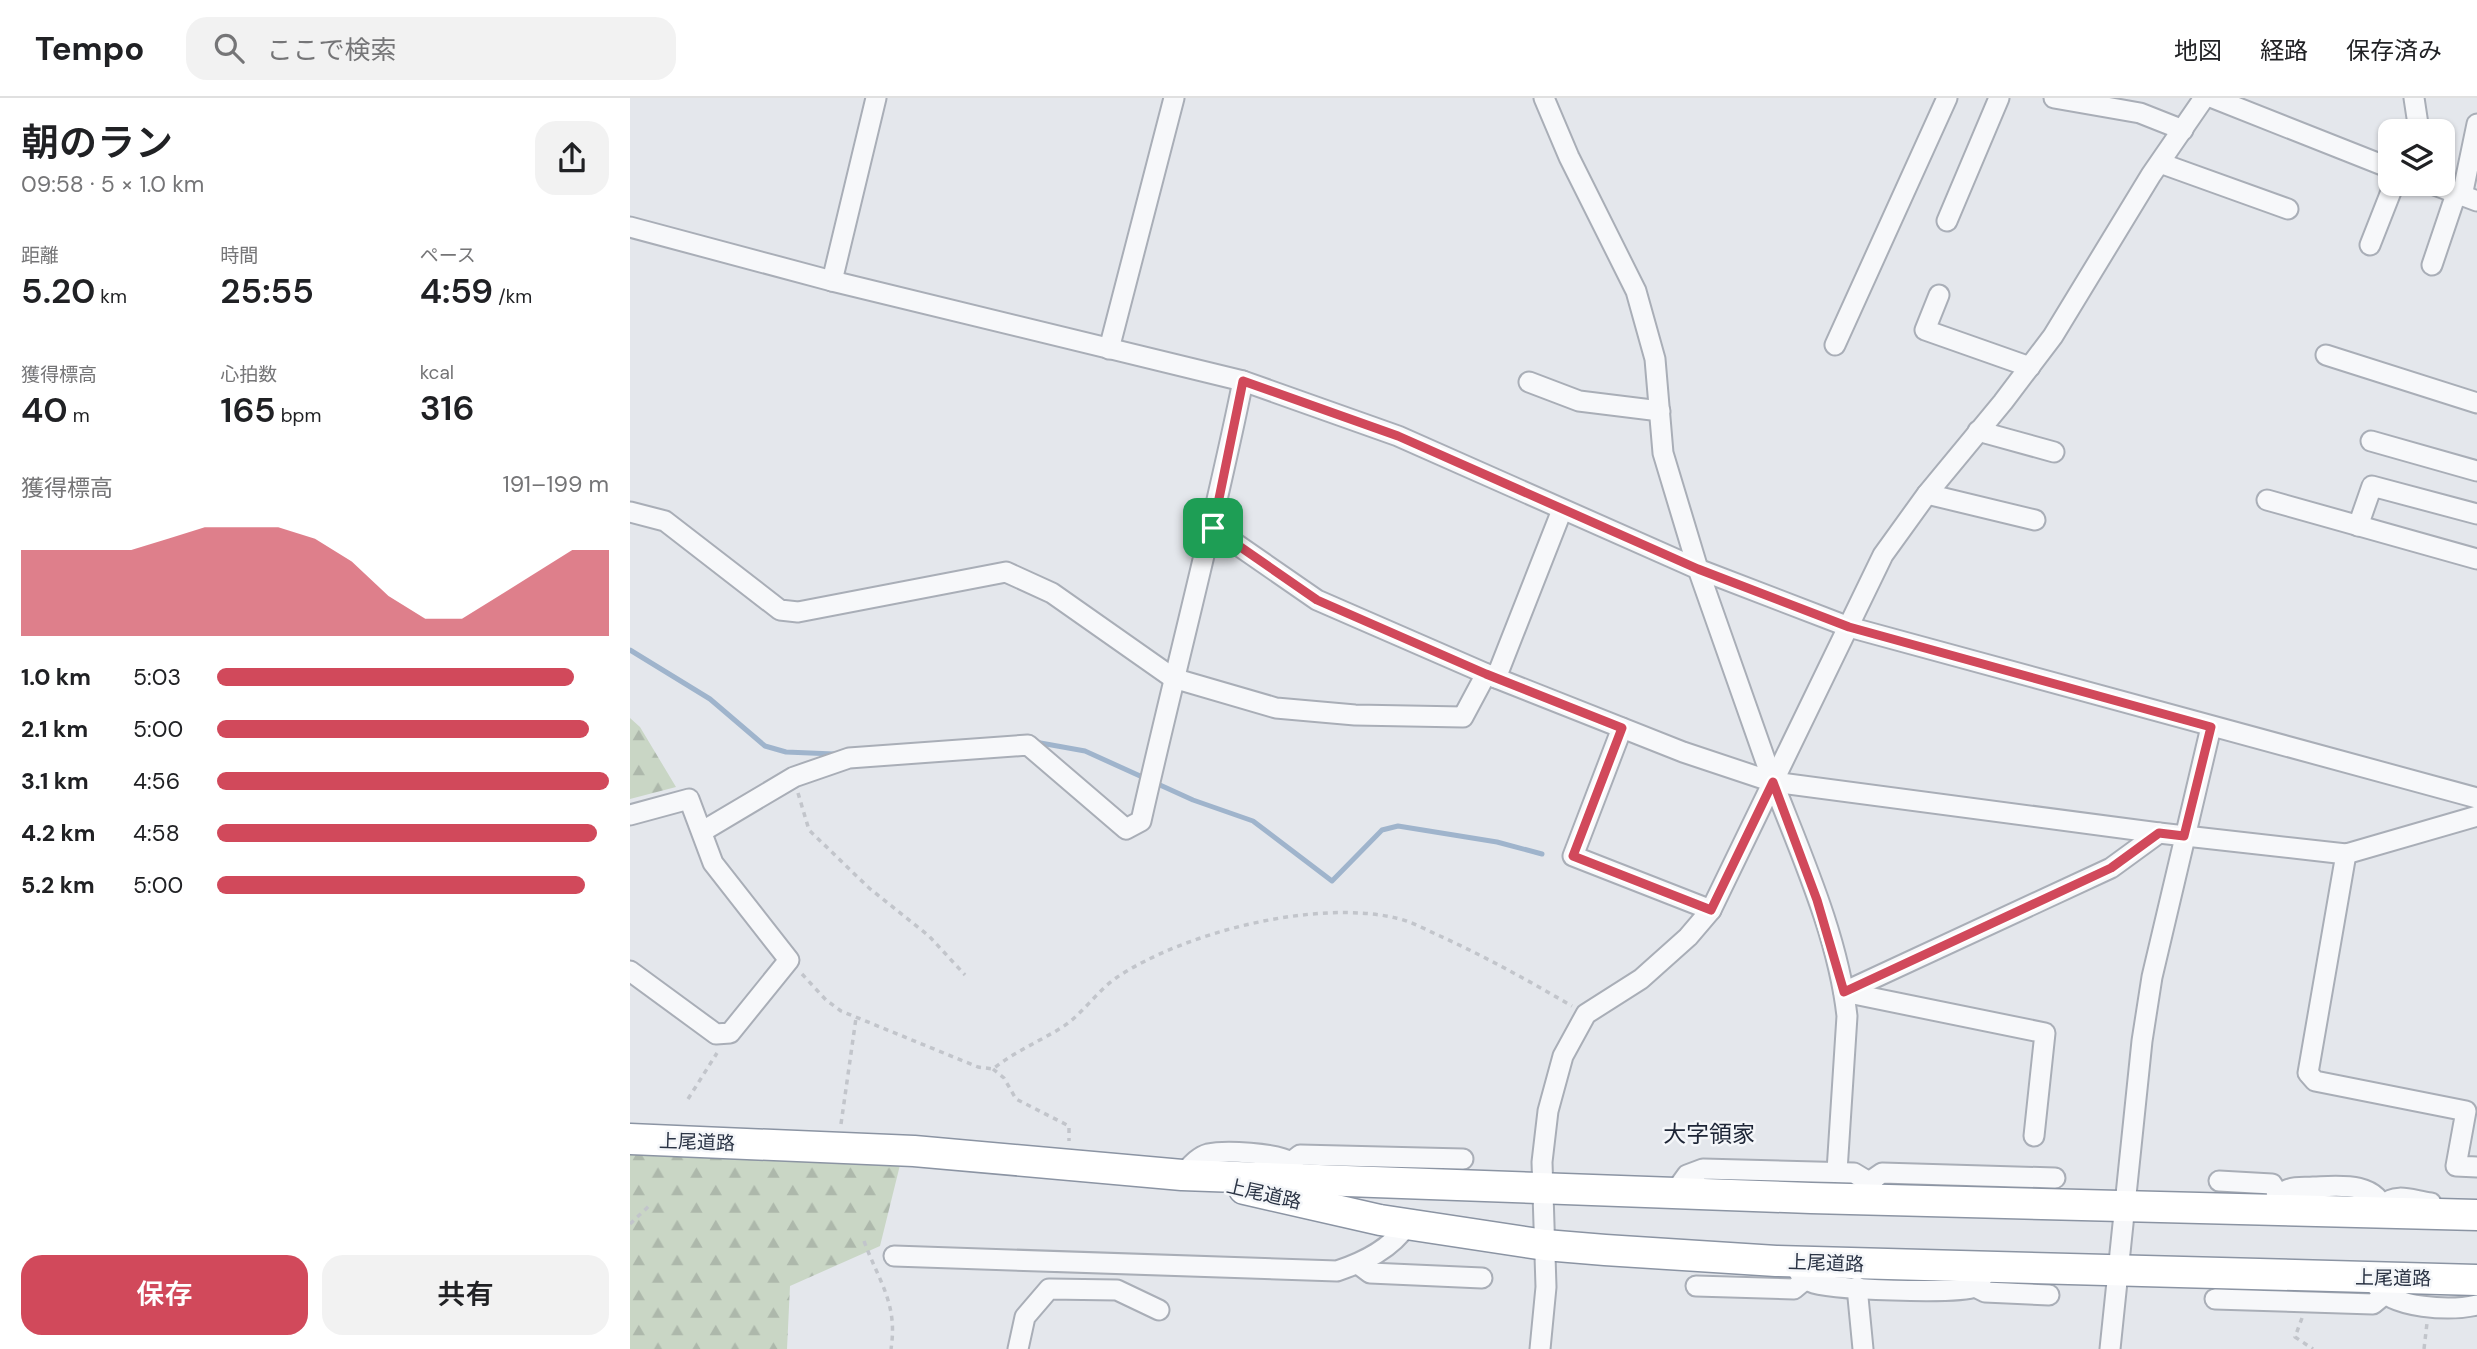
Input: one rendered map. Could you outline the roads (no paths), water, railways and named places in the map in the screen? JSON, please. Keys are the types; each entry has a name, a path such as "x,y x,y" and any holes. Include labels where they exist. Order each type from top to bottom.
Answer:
{"highway":[{"name":"上尾道路","path":"630,1139 837,1147 1069,1163 1182,1175 1408,1224 1545,1245 1800,1270 1983,1277 2120,1270 2378,1287 2477,1280"},
{"name":"上尾道路","path":"1182,1175 1292,1170 1543,1189 1674,1193 1875,1190 2126,1205 2274,1202 2477,1215"}],"street":[{"path":"832,281 876,98"},
{"path":"1109,349 1174,98"},
{"path":"1544,98 1569,157 1636,290 1655,359 1663,453 1698,569 1817,900 1844,992 1847,1016 1836,1171"},
{"path":"1835,345 1947,98"},
{"path":"1947,220 1999,98"},
{"path":"2054,98 2140,113 2183,130"},
{"path":"1540,1349 1546,1287 1542,1162 1548,1111 1563,1056 1586,1013 1642,979 1688,937 1711,910 1883,555 1927,494 2053,335 2160,163 2204,98"},
{"path":"2213,98 2378,163"},
{"path":"2414,98 2417,119"},
{"path":"2455,183 2477,124"},
{"path":"2160,163 2288,209"},
{"path":"2370,245 2389,196"},
{"path":"2432,265 2451,196"},
{"path":"630,227 832,281 1243,381 1398,436 1698,569 1849,627 2477,798"},
{"path":"1939,295 1925,330 2030,367"},
{"path":"2326,355 2477,403"},
{"path":"703,831 794,777 849,758 1028,745 1126,829 1140,821 1173,678 1213,528 1243,381"},
{"path":"1529,382 1579,401 1660,411"},
{"path":"1978,431 2054,452"},
{"path":"2371,441 2477,471"},
{"path":"2358,526 2372,486 2477,514"},
{"path":"1927,494 2035,520"},
{"path":"2267,500 2477,559"},
{"path":"630,512 665,521 780,610 798,612 1006,572 1052,593 1173,678 1276,708 1355,715 1463,717 1491,676 1562,510"},
{"path":"1213,528 1317,600 1491,676 1622,728 1773,782 2159,833 2346,854 2477,817"},
{"path":"2110,1349 2148,1002 2211,727"},
{"path":"1622,728 1573,856 1711,910"},
{"path":"630,815 689,799 713,863 789,960 730,1033 716,1034 630,971"},
{"path":"1844,992 2111,868 2159,833"},
{"path":"2346,854 2308,1073 2315,1081 2466,1111 2456,1167 2477,1167"},
{"path":"1844,992 2045,1033 2034,1136"},
{"path":"1292,1170 1300,1155 1463,1159"},
{"path":"1674,1193 1687,1175 1703,1169 1854,1173 1875,1190 1881,1173 2055,1178"},
{"path":"2219,1181 2272,1184 2274,1202"},
{"path":"2384,1209 2391,1198 2399,1197 2427,1203 2477,1204"},
{"path":"894,1256 1337,1271 1358,1264 1395,1240 1408,1224"},
{"path":"1056,1288 1058,1262"},
{"path":"1358,1264 1370,1273 1482,1278"},
{"path":"1696,1286 1794,1289 1800,1270 1822,1286 1940,1290 1983,1277 1985,1292 2049,1295"},
{"path":"1857,1287 1863,1349"},
{"path":"2215,1299 2373,1304 2378,1287 2399,1302 2429,1307 2477,1306"},
{"path":"1018,1349 1025,1317 1042,1295 1056,1288 1117,1290 1158,1310"}],"waterway":[{"path":"630,650 710,699 765,746 786,752 834,754"},
{"path":"1035,742 1085,751 1193,800 1253,821 1332,881 1382,830 1398,826 1497,842 1542,854"}],"district":[{"name":"大字領家","path":"1709,1134"}]}
